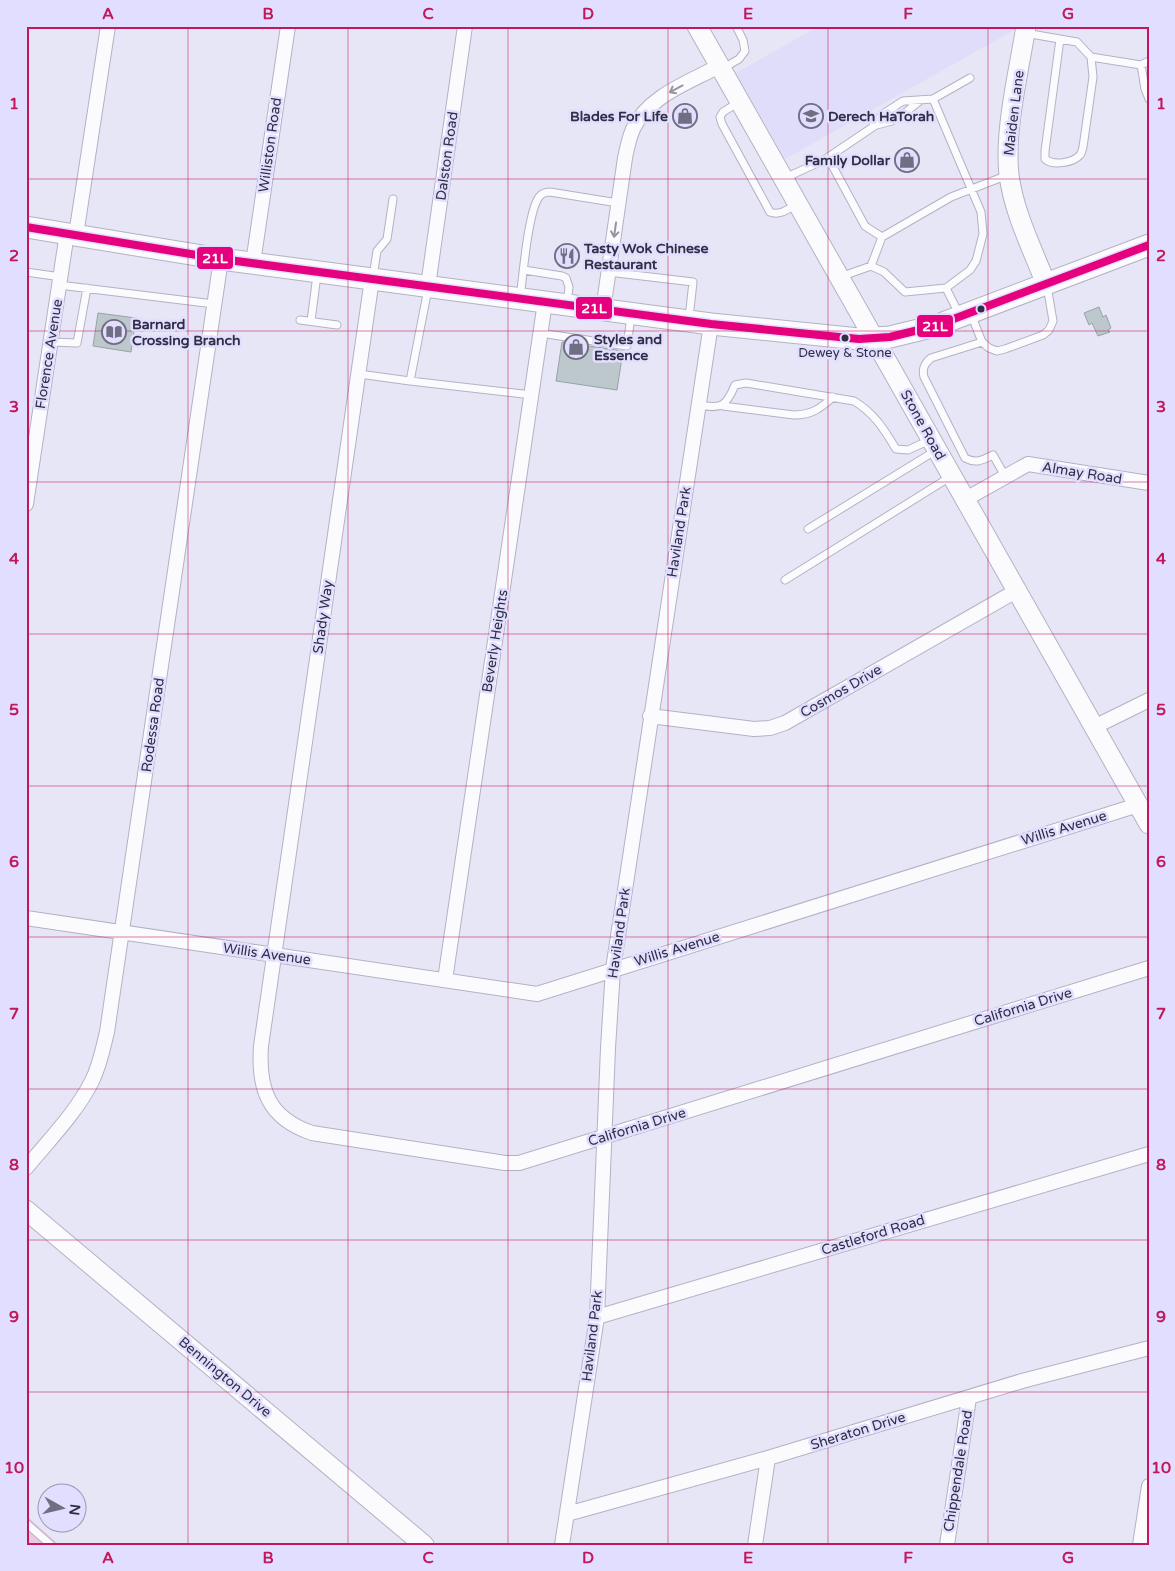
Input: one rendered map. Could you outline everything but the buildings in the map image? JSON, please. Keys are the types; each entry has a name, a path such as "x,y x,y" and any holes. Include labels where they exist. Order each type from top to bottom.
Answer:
{"main road":[{"path":"26,227 221,259 631,314 843,338 875,339 920,330 965,315 1149,245"}],"street":[{"name":"Florence Avenue","path":"26,504 60,281 72,234 108,26"},
{"name":"Williston Road","path":"253,263 288,26"},
{"name":"Dalston Road","path":"428,286 465,26"},
{"name":"Stone Road","path":"697,26 1149,824"},
{"name":"Maiden Lane","path":"1025,30 1009,138 1009,175 1020,221 1046,284"},
{"path":"603,310 628,142 634,127 642,115 654,103 668,93 720,68"},
{"name":"Rodessa Road","path":"26,1168 79,1102 94,1079 107,1032 221,259"},
{"name":"Shady Way","path":"273,954 372,279"},
{"name":"Beverly Heights","path":"445,980 545,302"},
{"name":"Haviland Park","path":"562,1545 597,1317 613,969 711,324"},
{"name":"Almay Road","path":"964,500 1028,464 1149,484"},
{"name":"Cosmos Drive","path":"650,716 754,729 770,728 785,724 1016,592"},
{"path":"1094,727 1149,700"},
{"name":"Willis Avenue","path":"26,918 537,994 1138,805"},
{"name":"California Drive","path":"273,954 260,1066 264,1089 273,1107 284,1118 297,1128 312,1133 504,1163 519,1163 604,1138 1149,968"},
{"name":"Castleford Road","path":"597,1317 1149,1154"},
{"name":"Bennington Drive","path":"26,1210 424,1545"},
{"name":"Sheraton Drive","path":"567,1514 768,1458 1022,1381 1149,1348"},
{"name":"Chippendale Road","path":"947,1545 969,1398"},
{"path":"755,1545 768,1458"},
{"path":"1140,1545 1149,1486"}],"lane":[{"path":"720,68 739,59 745,51 746,46 736,26"},
{"path":"1025,30 1077,42 1091,57 1093,76 1084,147 1080,155 1055,164 1045,159 1044,151 1060,39"},
{"path":"1091,57 1141,65 1149,61"},
{"path":"1141,65 1145,89 1149,98"},
{"path":"784,179 824,160 872,126 883,114 903,101 933,99 970,78"},
{"path":"839,277 871,266 884,272 905,292 946,288 970,270 976,261 983,234 981,212 933,99"},
{"path":"906,112 921,100"},
{"path":"740,102 723,112 720,117 770,212 781,213 798,204"},
{"path":"872,126 892,121"},
{"path":"824,160 832,164 865,226 882,237"},
{"path":"871,266 882,237 951,197 1009,175"},
{"path":"520,298 534,210 540,196 544,192 618,203"},
{"path":"372,279 377,251 387,239 393,199"},
{"path":"524,270 566,278 569,286 567,305"},
{"path":"26,272 87,288 214,304"},
{"path":"311,321 318,272"},
{"path":"608,272 693,282 689,321"},
{"path":"946,288 982,342 989,348 997,351 1043,335 1049,330 1053,321 1053,311 1046,284"},
{"path":"410,381 428,286"},
{"path":"51,342 77,343 87,288"},
{"path":"540,333 627,346 631,314"},
{"path":"300,320 337,325"},
{"path":"982,342 930,358 924,368 924,377 966,458 973,462 980,462 993,454 1005,476"},
{"path":"359,374 532,395"},
{"path":"723,406 730,399 735,385 746,383 833,397 854,402 866,408 880,423 896,449 908,450 934,445"},
{"path":"698,405 712,408 723,406 805,415 816,411 833,397"},
{"path":"808,529 934,445"},
{"path":"785,580 951,476"},
{"path":"26,1523 51,1545"}],"shaded area":[{"name":"Derech HaTorah","path":"819,26 1017,26 1016,29 785,159 736,73"},
{"path":"26,1515 38,1526 38,1534 47,1534 59,1545 26,1545"}],"transit line":[{"name":"21L","path":"26,227 221,259 711,324 859,339 890,337 935,326 1149,245"}],"place":[{"name":"Blades For Life","path":"685,116"},
{"name":"Derech HaTorah","path":"811,116"},
{"name":"Family Dollar","path":"907,160"},
{"name":"Tasty Wok Chinese Restaurant","path":"567,256"},
{"name":"Barnard Crossing Branch","path":"114,332"},
{"name":"Dewey & Stone","path":"845,338"},
{"name":"Styles and Essence","path":"576,347"}]}
